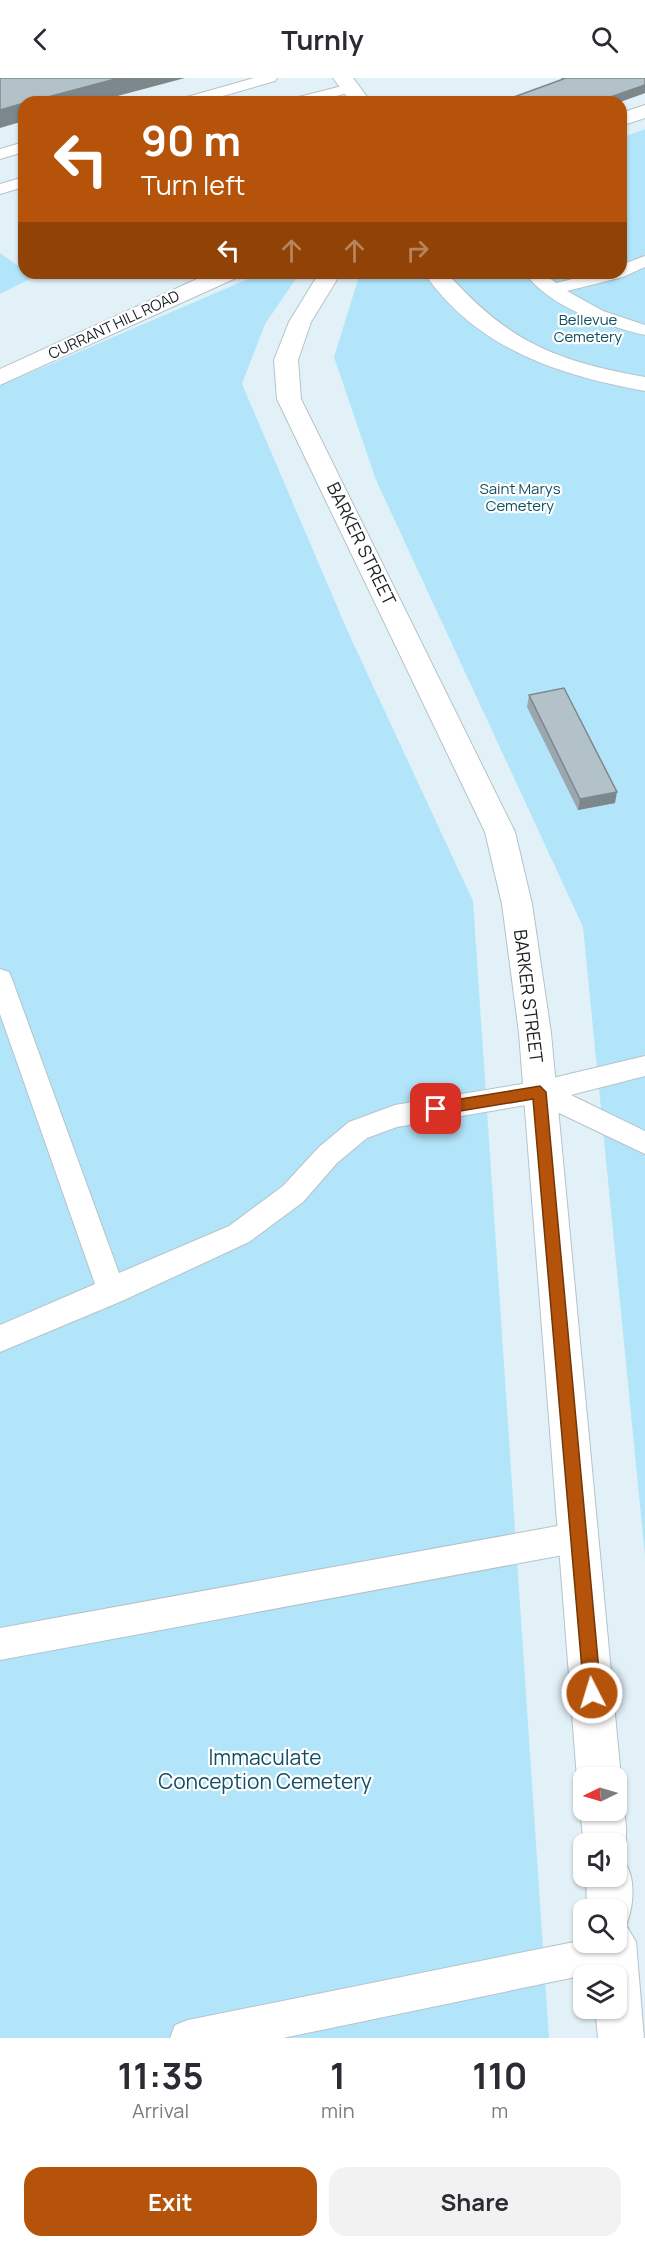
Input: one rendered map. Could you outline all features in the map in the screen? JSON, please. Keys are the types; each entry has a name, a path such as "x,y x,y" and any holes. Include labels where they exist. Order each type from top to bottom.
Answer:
{"main road":[{"path":"627,118 645,111"},
{"name":"CURRANT HILL ROAD","path":"0,378 215,279"},
{"name":"BARKER STREET","path":"326,279 300,322 286,360 289,399 500,832 517,904 535,1033 598,1767"},
{"path":"440,279 472,314 527,353 584,373 645,384"},
{"path":"614,1953 621,2038"}],"lane":[{"path":"206,96 270,78"},
{"path":"321,96 351,89"},
{"path":"0,154 18,149"},
{"path":"0,189 18,184"},
{"path":"627,268 645,261"},
{"path":"541,279 587,313 613,323 645,330"},
{"path":"553,288 591,279"},
{"path":"0,980 112,1292"},
{"path":"0,1339 112,1292 239,1234 293,1194 328,1155 358,1130 395,1116 540,1092 645,1066"},
{"path":"540,1092 645,1143"},
{"path":"0,1644 579,1537"},
{"path":"188,2038 265,2030 610,1953"}],"green space":[{"name":"Saint Marys Cemetery","path":"645,129 645,1556 583,927 376,480 334,357 358,279 627,279 627,136"},
{"path":"0,253 18,266 18,279 30,279 0,294"},
{"name":"Immaculate Conception Cemetery","path":"248,279 296,279 265,324 242,384 348,632 473,901 549,2038 0,2038 0,386"}],"building":[{"path":"0,78 119,78 52,96 18,96 18,105 0,110"},
{"path":"566,78 645,78 645,85 613,96 517,96"},
{"path":"564,688 617,792 580,799 529,695"}],"route":[{"path":"436,1109 540,1092 592,1693"}],"park label":[{"name":"Bellevue Cemetery","path":"588,328"}]}
